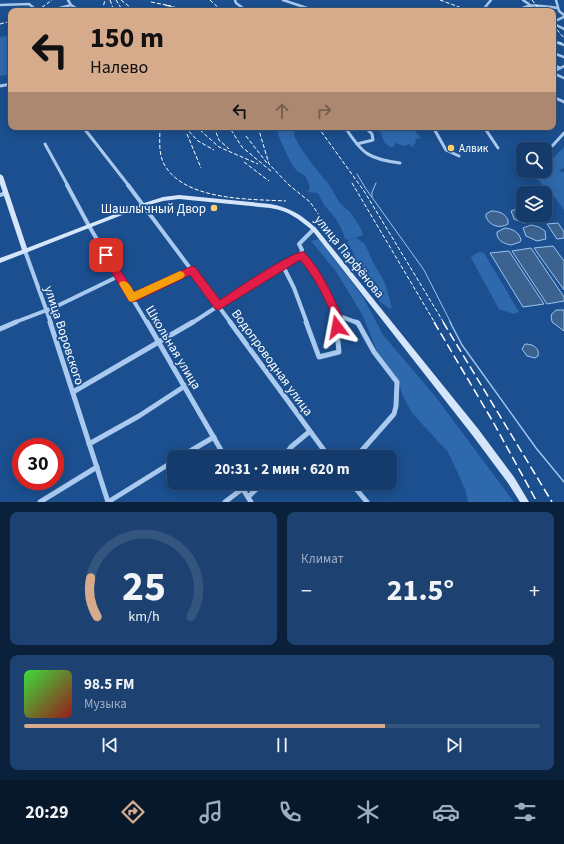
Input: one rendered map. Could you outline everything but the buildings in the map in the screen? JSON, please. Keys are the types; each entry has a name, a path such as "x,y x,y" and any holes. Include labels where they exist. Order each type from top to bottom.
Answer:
{"main road":[{"name":"улица Воровского","path":"0,176 3,194 25,251"},
{"name":"улица Парфёнова","path":"0,261 143,205 163,199 179,197 265,205 282,208 294,213 314,229 476,433 511,480 525,502"}],"street":[{"path":"68,0 71,5 76,8"},
{"path":"235,0 236,3 243,8"},
{"path":"283,0 307,8"},
{"path":"523,0 530,5"},
{"path":"556,0 557,8 564,16"},
{"path":"0,5 28,4 34,8"},
{"path":"60,8 71,5"},
{"path":"520,8 522,6 530,5 557,8"},
{"path":"556,66 560,68"},
{"path":"556,71 564,66"},
{"name":"Водопроводная улица","path":"85,130 219,306 323,450"},
{"path":"347,130 357,144 375,159 400,163"},
{"path":"357,144 372,140 372,134 368,130"},
{"path":"435,130 446,150 459,156"},
{"path":"486,130 498,148"},
{"path":"552,146 564,133"},
{"name":"Школьная улица","path":"45,144 89,226 185,386 221,450"},
{"path":"283,266 294,288 318,357 339,352 337,316 313,268 301,255 302,250 299,244 314,229"},
{"name":"улица Воровского","path":"25,251 46,310 108,502"},
{"path":"72,392 159,343 301,255"},
{"path":"132,298 192,270"},
{"path":"0,329 55,307 119,276"},
{"path":"337,316 358,323 374,352 397,382 396,406 394,414 362,450"},
{"path":"89,444 139,416 185,386"},
{"path":"289,450 309,432"},
{"path":"192,450 214,437"},
{"path":"108,502 167,465"},
{"path":"40,502 97,467"},
{"path":"225,502 241,490"},
{"path":"243,490 251,502"},
{"path":"248,496 255,490"},
{"path":"357,490 367,502"}],"shaded area":[{"path":"8,35 8,75 0,76 0,37"},
{"path":"292,130 294,132 297,142 329,185 341,204 350,212 363,235 349,240 345,239 336,219 324,205 318,193 308,192 310,187 307,180 304,175 297,171 291,162 277,131"},
{"path":"379,130 414,130 421,138 415,139 416,143 413,145 415,149 409,144 404,146 395,143 393,147 390,147 385,143"},
{"path":"564,147 564,168 558,171 564,172 564,210 552,194 552,186 544,186 537,179 552,178 552,159"},
{"path":"516,209 516,220 514,219 511,211"},
{"path":"491,211 503,214 508,220 508,224 505,226 495,226 490,223 486,217 486,214"},
{"path":"558,223 564,232 564,238 557,239 547,224"},
{"path":"531,225 539,227 545,231 546,239 537,241 526,236 523,228"},
{"path":"505,228 513,230 517,233 521,240 520,242 511,245 501,241 497,235 497,232"},
{"path":"357,238 365,244 385,283 392,308 390,309 379,301 377,285 375,281 363,274 360,270 352,250 347,243 349,240"},
{"path":"319,239 363,297 383,335 435,396 514,502 468,502 465,489 448,452 412,413 403,396 398,381 378,354 363,316 337,273 311,241"},
{"path":"553,246 564,261 564,290 534,248"},
{"path":"531,248 564,297 564,301 547,304 512,251"},
{"path":"509,251 544,304 523,307 490,253"},
{"path":"479,252 484,253 519,312 513,314 499,309 471,258"},
{"path":"556,310 564,310 564,331 552,322 551,315"},
{"path":"525,344 535,347 538,351 538,356 535,358 527,356 522,349"}],"waterway":[{"path":"357,174 366,189 424,270 451,323"},
{"path":"372,197 372,192 376,183"},
{"path":"450,322 462,345 536,448 564,482"}],"railway":[{"path":"41,8 52,0"},
{"path":"103,8 105,0"},
{"path":"110,0 113,8"},
{"path":"116,0 121,8"},
{"path":"121,0 131,8"},
{"path":"210,0 219,8"},
{"path":"440,0 462,8"},
{"path":"532,0 539,8"},
{"path":"151,2 171,6"},
{"path":"176,8 165,5 178,8"},
{"path":"0,24 8,22"},
{"path":"556,29 564,38"},
{"path":"556,41 564,44"},
{"path":"160,130 160,150 162,160 174,176 186,185 219,196 255,200 286,201"},
{"path":"188,130 198,141 214,150"},
{"path":"200,130 219,147 258,164"},
{"path":"215,130 219,140 229,149"},
{"path":"231,130 242,147 272,172"},
{"path":"259,130 269,164 289,185 310,202 333,235"},
{"path":"320,130 364,191 444,323"},
{"path":"187,134 201,168"},
{"path":"246,136 267,163"},
{"path":"244,162 269,181"},
{"path":"352,183 435,323"},
{"path":"434,322 492,420 537,502"},
{"path":"443,322 552,502"}],"slow traffic":[{"path":"124,284 132,298 180,275"}],"place":[{"name":"Алвик","path":"451,148"},
{"name":"Шашлычный Двор","path":"214,208"}],"route":[{"path":"106,255 132,298 192,270 219,306 301,255 313,268 321,282 337,316 337,327"}]}
